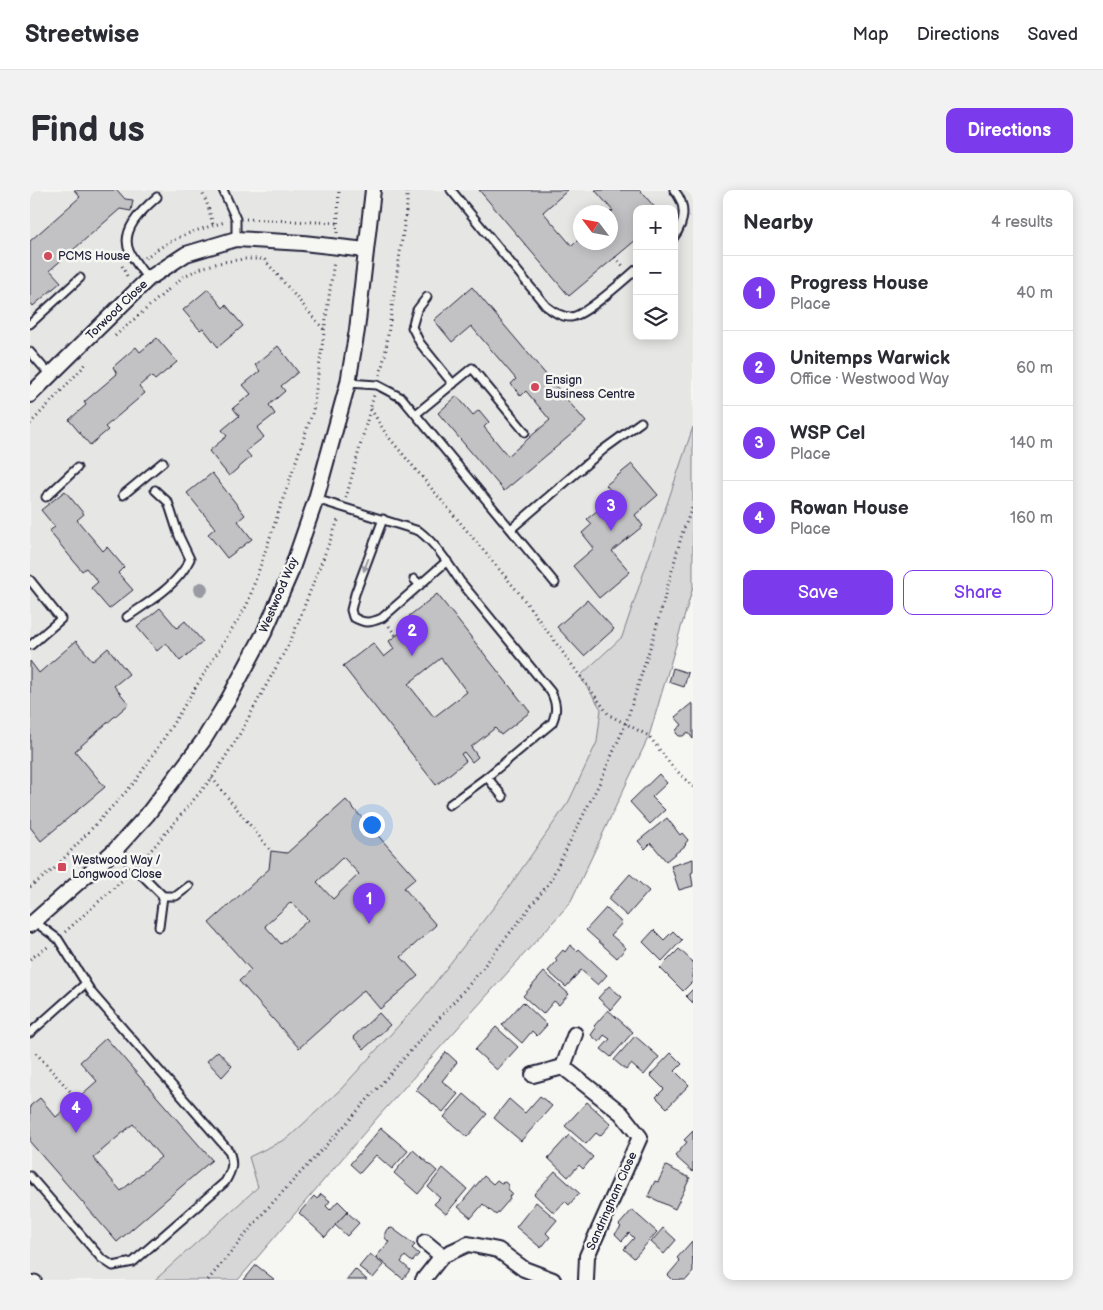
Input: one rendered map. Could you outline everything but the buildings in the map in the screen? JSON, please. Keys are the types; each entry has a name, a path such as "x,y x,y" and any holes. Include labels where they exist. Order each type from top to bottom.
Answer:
{"street":[{"name":"Westwood Way","path":"32,924 116,849 147,815 203,740 228,700 264,633 290,574 316,499 348,383 373,190"},
{"name":"Torwood Close","path":"30,395 148,279 186,254 236,239 303,242 366,250"},
{"path":"534,1075 563,1067 575,1034"},
{"name":"Sandringham Close","path":"563,1067 621,1113 640,1137 587,1256 586,1280"},
{"path":"425,1242 442,1256"},
{"path":"423,1280 442,1256 468,1244 498,1250 524,1269 553,1280"}],"lane":[{"path":"223,190 236,219 236,239"},
{"path":"451,190 546,306 560,316 572,317 586,310 633,272"},
{"path":"674,190 679,195 684,212 681,227 678,231"},
{"path":"148,279 130,253 126,242 128,230 144,209 157,197"},
{"path":"30,324 80,278"},
{"path":"427,298 417,310 412,327 420,343 453,384"},
{"path":"30,352 50,375"},
{"path":"416,414 472,368 524,432"},
{"path":"348,383 377,385 402,398 556,584"},
{"path":"510,529 604,449 641,422"},
{"path":"124,495 163,462"},
{"path":"46,497 77,468"},
{"path":"127,617 165,590 187,567 190,558 179,536 168,502 155,490"},
{"path":"316,499 419,531 426,536 551,692 556,705 552,723 487,777 449,805"},
{"path":"383,520 351,593 353,618 362,623 369,623 382,618 447,561"},
{"path":"414,578 420,585"},
{"path":"30,580 61,619 31,644"},
{"path":"487,777 503,797"},
{"path":"116,849 163,896 176,896 189,886"},
{"path":"159,927 163,896"},
{"path":"30,1176 102,1258 113,1266 133,1262 225,1182 232,1168 229,1151 85,984 58,939 32,924"},
{"path":"30,1033 85,984"}],"path":[{"path":"201,190 213,225 236,219 337,223"},
{"path":"30,887 54,869 135,782 247,605 314,410 326,332 336,246 339,190"},
{"path":"111,340 184,276 204,267 244,259 264,259 326,332"},
{"path":"30,424 90,360"},
{"path":"371,408 386,434 519,593 609,715 649,736 671,765 693,787"},
{"path":"208,1280 265,1211 345,1125 473,980 549,884 600,782 626,723 656,632 682,534 693,506"},
{"path":"212,778 271,851"},
{"path":"36,1053 77,1099"}],"shaded area":[{"path":"30,190 693,190 693,590 649,736 570,903 377,1118 238,1280 30,1280"},
{"path":"693,427 693,587 649,736 570,903 377,1118 238,1280 155,1280 258,1187 249,1157 288,1138 341,1089 421,1001 507,890 569,801 597,742 601,709 580,676 622,637"}],"place":[{"name":"PCMS House","path":"48,256"},
{"name":"Ensign Business Centre","path":"535,387"},
{"name":"WSP Cel","path":"611,531"},
{"name":"Unitemps Warwick","path":"412,656"},
{"name":"Westwood Way / Longwood Close","path":"62,867"},
{"name":"Progress House","path":"369,924"},
{"name":"Rowan House","path":"76,1133"}]}
